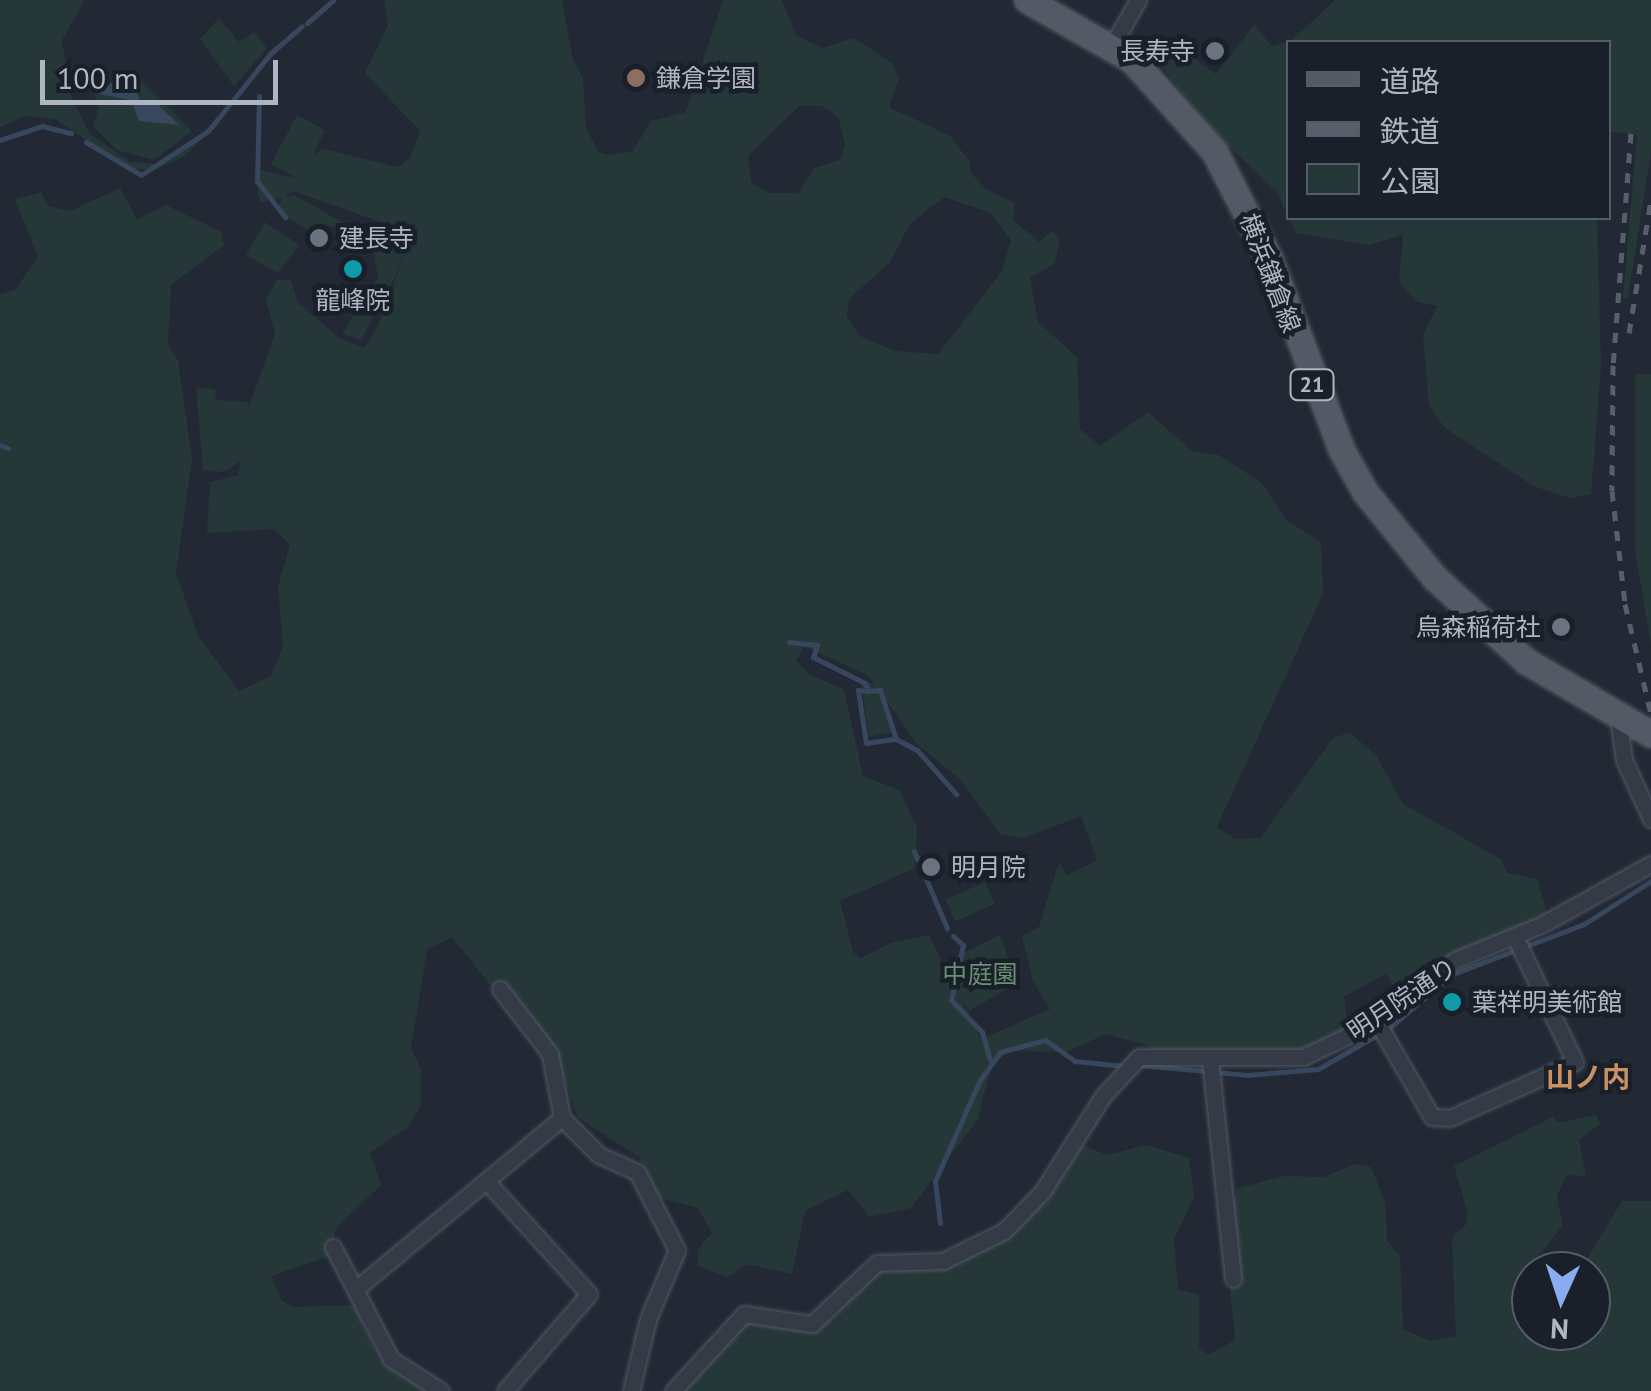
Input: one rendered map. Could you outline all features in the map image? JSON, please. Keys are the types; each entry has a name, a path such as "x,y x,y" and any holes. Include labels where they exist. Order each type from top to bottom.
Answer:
{"main road":[{"name":"横浜鎌倉線","path":"1027,0 1112,46 1173,98 1236,189 1269,258 1306,372 1365,492 1462,609 1526,661 1651,734"}],"street":[{"path":"1112,46 1138,0"},
{"path":"1618,717 1620,746 1651,819"},
{"name":"明月院通り","path":"673,1391 744,1314 812,1324 877,1263 943,1260 1004,1231 1042,1192 1103,1096 1146,1056 1210,1070 1303,1057 1381,1029 1439,970 1519,945 1651,864"},
{"path":"1381,1029 1432,1117 1450,1118 1575,1062 1519,945"},
{"path":"500,989 550,1054 562,1118 599,1155 637,1172 678,1250 648,1319 631,1391"},
{"path":"1210,1070 1233,1279"},
{"path":"357,1288 562,1118"},
{"path":"488,1183 590,1294 506,1391"},
{"path":"333,1247 391,1359 441,1391"}],"green space":[{"path":"0,0 85,0 62,40 70,94 90,134 130,162 158,164 222,121 184,156 157,169 128,169 55,119 26,116 0,127"},
{"path":"384,0 562,0 573,60 583,78 586,129 599,152 610,155 633,151 651,121 686,112 723,0 782,0 796,35 822,48 854,38 892,63 899,78 889,107 950,136 970,162 970,172 987,190 1015,203 1013,220 1039,242 1052,231 1060,239 1055,263 1030,278 1038,322 1077,357 1080,429 1100,446 1148,412 1192,451 1219,455 1262,483 1286,520 1321,542 1323,594 1217,827 1235,839 1260,838 1334,737 1351,733 1377,757 1403,804 1501,859 1507,873 1537,879 1547,913 1401,999 1386,974 1372,981 1344,997 1349,1033 1296,1050 1154,1058 1148,1045 1105,1034 1067,1052 1009,1051 991,1066 978,1119 911,1208 869,1217 848,1190 805,1211 792,1274 747,1264 728,1277 698,1266 697,1250 712,1233 698,1208 660,1198 639,1157 578,1118 564,1077 452,937 427,950 411,1048 421,1070 421,1105 408,1127 370,1153 381,1185 336,1228 330,1256 271,1276 282,1301 294,1307 354,1305 379,1359 430,1391 0,1391 0,294 15,290 38,256 15,199 41,192 48,206 70,211 120,188 137,219 166,205 221,232 224,245 171,285 168,344 178,361 192,459 176,573 198,636 239,691 271,676 283,647 278,586 290,545 274,529 207,533 210,482 238,475 241,461 224,472 203,470 196,388 215,389 216,400 248,402 249,407 275,334 266,299 277,280 291,280 298,303 341,339 364,348 377,328 412,233 293,191 285,197 294,195 342,222 340,229 318,223 311,233 277,209 282,198 260,202 255,176 256,169 298,179 271,164 297,115 325,130 313,155 323,149 398,167 410,158 420,131 365,73 388,25","holes":["799,106 822,106 838,117 845,145 840,160 814,168 798,193 769,193 751,182 748,156","944,197 991,213 1011,240 1002,271 938,354 895,351 860,336 846,316 850,298 890,262 910,224","804,646 869,676 875,685 823,661 861,684 869,737 892,732 883,696 917,744 960,779 1001,835 1024,838 1081,816 1097,861 1066,875 1059,862 1039,927 1022,936 1033,981 1050,1009 981,1039 929,935 891,943 861,958 853,952 840,901 915,868 917,828 899,790 863,776 844,690 809,674 796,660"]},
{"path":"1335,0 1651,0 1651,152 1628,298 1623,298 1637,134 1611,132 1611,40 1292,40"},
{"path":"219,18 239,42 254,32 267,48 234,86 200,39"},
{"path":"1254,25 1272,46 1286,42 1286,212 1277,192 1207,126 1148,48 1167,38 1216,74"},
{"path":"130,69 192,131 154,160 117,150 93,126 100,104 94,95"},
{"path":"1290,220 1597,220 1601,366 1591,494 1570,498 1533,486 1444,427 1429,405 1423,335 1437,306 1418,302 1399,282 1403,235 1369,245 1296,233"},
{"path":"265,222 299,245 278,273 246,255"},
{"path":"389,225 410,239 395,277 361,340 342,334 378,278 372,241"},
{"path":"1635,374 1651,374 1651,643 1635,551"},
{"path":"985,882 995,904 955,921 946,899"},
{"name":"中庭園","path":"1000,935 1017,983 969,1011 957,992 951,959"},
{"path":"1596,1115 1600,1124 1579,1140 1586,1176 1566,1175 1557,1196 1563,1225 1543,1251 1511,1251 1511,1351 1611,1351 1611,1251 1592,1251 1622,1201 1651,1201 1651,1391 680,1391 744,1321 815,1330 836,1316 854,1286 886,1266 956,1262 990,1246 1028,1218 1075,1142 1107,1155 1146,1145 1189,1158 1194,1197 1174,1239 1178,1289 1199,1295 1199,1347 1208,1355 1235,1340 1224,1228 1238,1188 1285,1176 1323,1177 1356,1164 1371,1167 1385,1202 1387,1241 1400,1256 1403,1329 1430,1341 1456,1336 1452,1237 1465,1226 1468,1214 1454,1166 1553,1117 1558,1123"}],"water":[{"path":"114,80 136,91 142,104 154,101 179,125 139,121 131,100 99,94"}],"waterway":[{"path":"307,23 333,0"},
{"path":"86,142 141,175 208,131 271,53 302,26"},
{"path":"259,96 257,181 285,217"},
{"path":"0,140 42,126 71,133"},
{"path":"0,445 8,448"},
{"path":"789,642 817,645 813,657 865,683 868,691 858,690 866,743 896,739 917,750 956,794"},
{"path":"868,691 880,690 896,739"},
{"path":"914,851 947,928"},
{"path":"1140,1065 1247,1075 1318,1069 1389,1028 1453,974 1584,924 1651,881"},
{"path":"953,936 963,945 951,1000 982,1032 990,1060"},
{"path":"940,1223 935,1181 980,1080 1000,1052 1045,1040 1075,1061 1124,1066"}],"railway":[{"path":"1631,133 1613,365 1612,491 1625,604 1651,714"},
{"path":"1629,333 1651,200"}],"place":[{"name":"長寿寺","path":"1215,51"},
{"name":"鎌倉学園","path":"636,78"},
{"name":"建長寺","path":"319,238"},
{"name":"龍峰院","path":"353,269"},
{"name":"烏森稲荷社","path":"1561,627"},
{"name":"明月院","path":"931,867"},
{"name":"葉祥明美術館","path":"1452,1002"}],"district":[{"name":"山ノ内","path":"1588,1077"}]}
